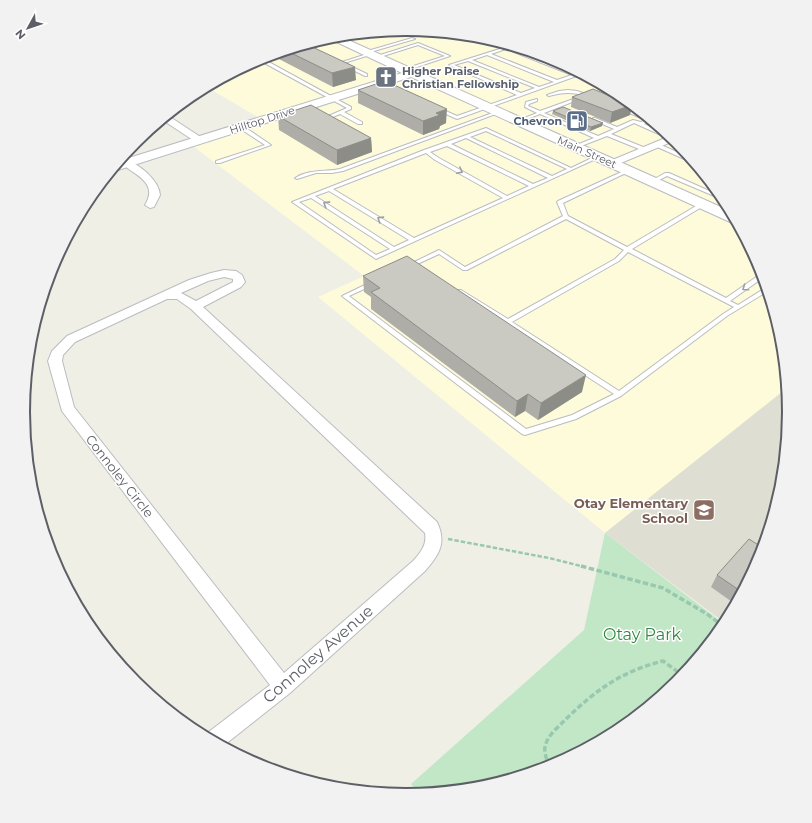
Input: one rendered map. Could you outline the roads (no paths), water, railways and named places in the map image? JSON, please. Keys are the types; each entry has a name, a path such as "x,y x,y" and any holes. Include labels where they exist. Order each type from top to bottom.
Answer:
{"main road":[{"name":"Main Street","path":"343,41 673,191 704,204 721,206"},
{"name":"Hilltop Drive","path":"123,164 332,98 385,84 408,71"}],"street":[{"path":"169,120 199,140"},
{"path":"613,163 667,141"},
{"path":"122,166 145,177 152,183 155,193 150,205"},
{"name":"Connoley Circle","path":"195,306 237,285 239,282 238,277 230,272 216,274 165,295 71,339 57,354 56,361 67,408 283,687"},
{"path":"165,295 180,296 195,306"},
{"name":"Connoley Avenue","path":"195,306 431,527 435,536 435,541 430,554 420,565 283,687 217,737"}],"lane":[{"path":"371,55 413,39"},
{"path":"341,63 418,44 448,56 408,71"},
{"path":"309,48 314,50"},
{"path":"504,48 451,66 521,95"},
{"path":"511,50 570,73"},
{"path":"488,54 558,82"},
{"path":"334,60 366,75"},
{"path":"469,60 538,88"},
{"path":"266,62 350,108 327,118"},
{"path":"436,108 457,118 574,75"},
{"path":"549,95 568,91 594,98"},
{"path":"519,121 587,95"},
{"path":"536,100 527,103 526,106 598,138"},
{"path":"560,106 567,108"},
{"path":"615,106 637,115"},
{"path":"340,112 360,123"},
{"path":"297,178 316,172 332,172 341,170 499,112"},
{"path":"588,117 617,129"},
{"path":"576,147 634,121 655,130"},
{"path":"641,124 646,122"},
{"path":"218,162 269,145 241,127"},
{"path":"570,169 486,128 295,202 376,257 598,157"},
{"path":"607,134 646,150"},
{"path":"466,136 552,178"},
{"path":"447,144 533,186"},
{"path":"657,145 681,156"},
{"path":"426,152 507,198"},
{"path":"628,170 560,202 566,217 738,307"},
{"path":"653,181 667,174 718,202"},
{"path":"673,191 687,184"},
{"path":"330,189 413,240"},
{"path":"312,196 394,249"},
{"path":"508,322 617,260 628,249 704,204"},
{"path":"401,269 439,252 465,269 566,217"},
{"path":"415,263 422,267"},
{"path":"380,279 345,296 525,432 574,417 619,394 738,307 762,292"},
{"path":"726,301 757,279"},
{"path":"455,288 619,394"}],"place":[{"name":"Higher Praise Christian Fellowship","path":"386,77"},
{"name":"Chevron","path":"577,121"},
{"name":"Otay Elementary School","path":"704,510"}],"park label":[{"name":"Otay Park","path":"642,634"}]}
